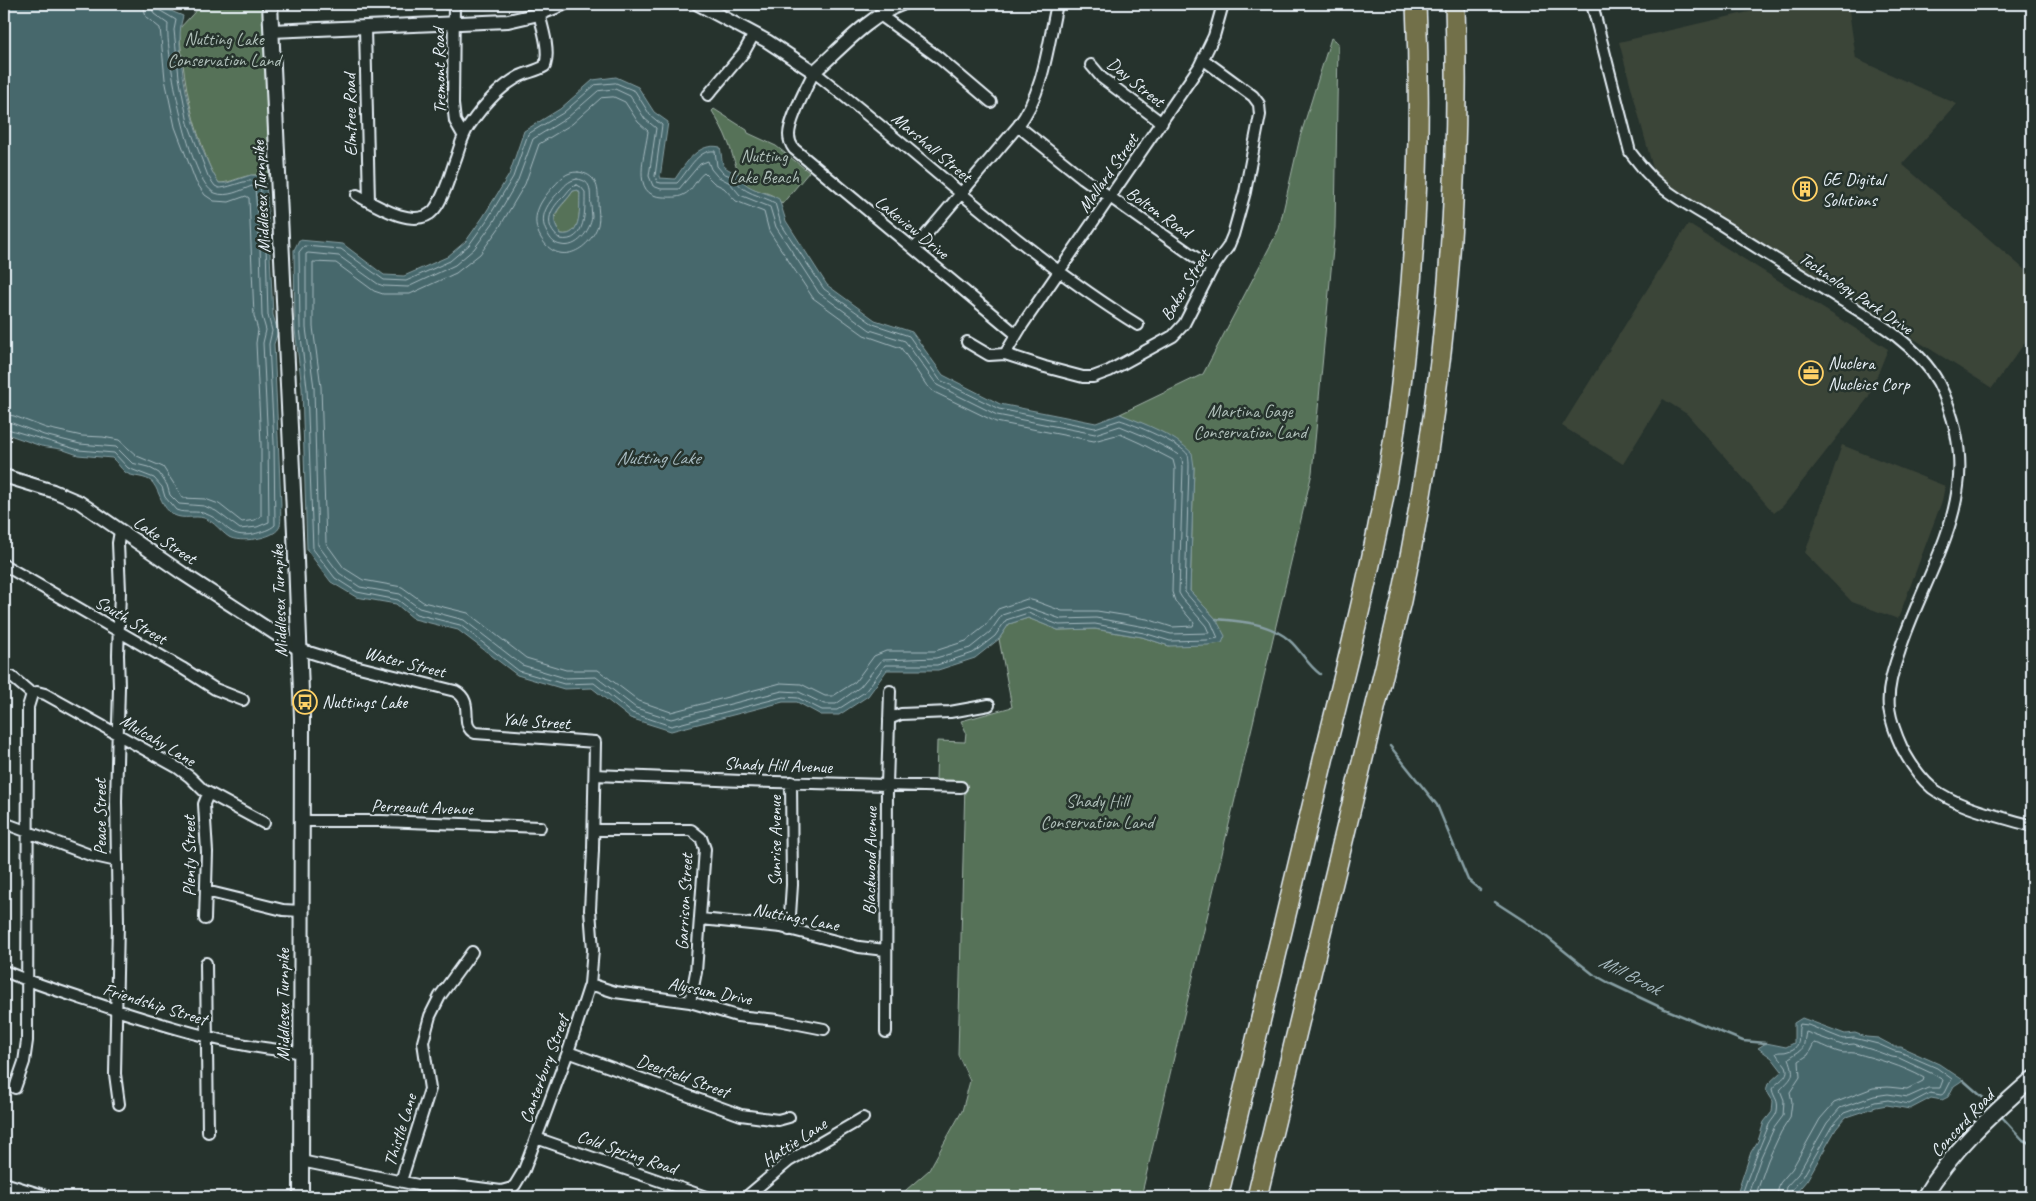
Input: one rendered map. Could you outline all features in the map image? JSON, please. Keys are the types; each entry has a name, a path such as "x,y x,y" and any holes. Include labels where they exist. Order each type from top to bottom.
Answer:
{"highway":[{"path":"1218,1197 1334,717 1381,508 1402,377 1413,241 1418,121 1416,4"},
{"path":"1257,1197 1399,611 1421,504 1442,360 1452,239 1457,97 1455,4"}],"main road":[{"name":"Middlesex Turnpike","path":"270,4 299,649 302,821 301,1197"},
{"name":"Concord Road","path":"1924,1197 1944,1167 1982,1125 2032,1079"}],"street":[{"name":"Tremont Road","path":"454,4 453,114 457,126 463,135"},
{"path":"271,31 508,21 563,4"},
{"name":"Marshall Street","path":"698,4 754,34 814,72 960,193 1060,272 1098,301 1138,325"},
{"path":"814,72 880,15 899,4"},
{"path":"914,249 1018,126 1029,110 1037,90 1057,4"},
{"name":"Mallard Street","path":"1005,354 1016,334 1204,60 1214,36 1223,4"},
{"name":"Technology Park Drive","path":"1592,4 1630,152 1644,170 1662,187 1694,208 1870,318 1913,352 1938,382 1948,406 1956,436 1960,463 1958,486 1947,530 1905,632 1889,689 1889,707 1898,741 1910,764 1932,788 1958,803 2032,826"},
{"path":"357,195 394,214 419,218 429,215 441,197 463,135 485,106 506,84 544,66 546,59 544,36 546,9"},
{"path":"880,15 938,57 991,102"},
{"name":"Elmtree Road","path":"366,28 369,202"},
{"path":"708,95 744,52 754,34"},
{"name":"Baker Street","path":"967,342 989,355 1005,354 1084,377 1099,376 1173,336 1184,324 1212,268 1228,247 1233,235 1259,122 1259,104 1243,88 1204,60"},
{"name":"Day Street","path":"1091,66 1108,83 1162,123"},
{"name":"Lakeview Drive","path":"814,72 789,131 790,141 798,152 1016,334"},
{"name":"Bolton Road","path":"1018,126 1069,168 1212,268"},
{"name":"Lake Street","path":"4,476 53,490 71,498 299,649"},
{"name":"Peace Street","path":"119,1104 115,1084 120,569 118,543 120,530"},
{"name":"South Street","path":"4,566 224,694 243,700"},
{"name":"Water Street","path":"299,649 347,664 455,691 466,701 468,725 471,731 475,733"},
{"path":"12,677 32,694 28,707 26,912 29,981 26,1051 15,1088"},
{"name":"Blackwood Avenue","path":"886,1032 885,950 890,691"},
{"name":"Mulcahy Lane","path":"32,694 37,692 45,694 178,768 208,794 264,822"},
{"path":"889,719 901,714 950,712 989,705"},
{"name":"Yale Street","path":"475,733 594,742"},
{"name":"Canterbury Street","path":"301,1161 426,1186 456,1185 507,1190 512,1188 520,1179 568,1052 590,984 593,950 590,910 594,830 594,742"},
{"name":"Shady Hill Avenue","path":"595,775 961,787"},
{"name":"Sunrise Avenue","path":"789,930 792,885 791,782"},
{"name":"Plenty Street","path":"205,919 207,852 204,804 208,794"},
{"name":"Perreault Avenue","path":"302,821 381,821 540,827"},
{"path":"4,823 90,855 117,861"},
{"name":"Garrison Street","path":"594,830 691,830 701,838 705,849 701,919 696,972 690,1002"},
{"path":"206,891 289,911 302,911"},
{"name":"Nuttings Lane","path":"701,919 774,926 859,947 885,950"},
{"name":"Thistle Lane","path":"401,1181 428,1096 429,1080 424,1042 430,1016 440,996 472,952"},
{"path":"206,963 208,1132"},
{"name":"Friendship Street","path":"4,971 116,1010 206,1037 259,1048 301,1052"},
{"name":"Alyssum Drive","path":"590,984 615,992 690,1002 737,1016 778,1020 824,1029"},
{"name":"Deerfield Street","path":"568,1052 741,1114 778,1120 789,1117"},
{"name":"Hattie Lane","path":"746,1197 789,1161 863,1118"},
{"name":"Cold Spring Road","path":"536,1138 706,1197"},
{"path":"4,1183 49,1197"}],"shaded area":[{"path":"1783,4 1848,4 1856,59 1957,104 1902,164 2032,276 2032,333 1992,388 1655,176 1619,42"},
{"path":"1688,224 1888,349 1868,398 1783,506 1774,513 1687,414 1663,399 1623,464 1562,426"},
{"path":"1842,445 1945,486 1942,501 1898,619 1852,602 1805,553"}],"green space":[{"name":"Nutting Lake Conservation Land","path":"202,4 264,4 270,143 268,179 262,176 250,175 219,183 208,161 190,104 184,74 179,29"},
{"name":"Shady Hill Conservation Land","path":"1331,38 1338,43 1335,228 1312,473 1141,1197 898,1197 929,1170 962,1111 970,1081 958,1055 965,782 936,781 937,741 965,742 966,732 961,721 1012,707 999,639 1009,624 1028,618 1058,630 1094,629 1142,637 1169,646 1216,619 1190,591 1194,467 1148,426 1120,414 1203,374 1279,229 1300,137"},
{"name":"Nutting Lake Beach","path":"714,109 747,130 748,133 776,146 809,172 782,204 774,196 747,186 743,182 721,126 712,111"},
{"path":"578,190 580,193 580,205 576,226 568,234 561,234 555,221 556,216 573,191"}],"water":[{"path":"4,4 160,4 183,16 180,32 180,53 183,76 195,126 211,169 219,183 227,183 251,175 264,176 267,194 273,315 278,332 274,344 281,520 276,532 256,539 234,539 204,518 174,515 166,509 156,487 150,480 128,474 112,458 78,455 61,449 41,446 4,433"},
{"name":"Nutting Lake","path":"616,77 638,87 654,112 668,122 660,178 675,179 693,155 705,148 712,146 720,147 722,162 725,167 740,175 745,184 750,187 779,199 786,221 827,285 875,320 912,332 943,375 1000,404 1096,423 1120,414 1167,435 1192,453 1194,467 1190,591 1216,619 1225,636 1222,643 1169,646 1142,637 1095,629 1058,630 1028,618 1009,624 999,639 975,658 938,670 887,670 868,696 839,715 821,715 797,702 783,702 671,731 630,718 592,688 564,689 517,675 458,630 414,619 396,604 356,597 331,582 307,550 302,388 295,329 294,250 299,240 343,244 384,275 404,276 447,257 466,241 509,175 524,131 560,109 593,80","holes":["578,190 580,193 576,226 568,234 561,234 555,221 555,215 573,191"]},
{"path":"1802,1018 1845,1034 1855,1033 1866,1037 1878,1038 1895,1047 1901,1047 1939,1064 1963,1080 1954,1086 1948,1097 1942,1100 1931,1098 1910,1109 1887,1105 1846,1117 1836,1129 1807,1180 1794,1197 1736,1197 1751,1152 1758,1141 1764,1122 1772,1112 1773,1101 1766,1090 1768,1084 1782,1071 1772,1058 1758,1048 1766,1043 1786,1047 1794,1043 1794,1023"}],"waterway":[{"name":"Mill Brook","path":"1216,619 1264,626 1281,634 1293,644 1320,674"},
{"name":"Mill Brook","path":"1390,746 1437,805 1468,880 1480,890"},
{"name":"Mill Brook","path":"1495,902 1538,930 1593,974 1609,983 1660,1007 1743,1041 1766,1043"},
{"name":"Mill Brook","path":"1963,1080 1989,1103"},
{"name":"Mill Brook","path":"2002,1117 2023,1140 2032,1144"}],"place":[{"name":"GE Digital Solutions","path":"1805,189"},
{"name":"Nuclera Nucleics Corp","path":"1811,373"},
{"name":"Nuttings Lake","path":"305,702"}],"park label":[{"name":"Martina Gage Conservation Land","path":"1250,421"}]}
